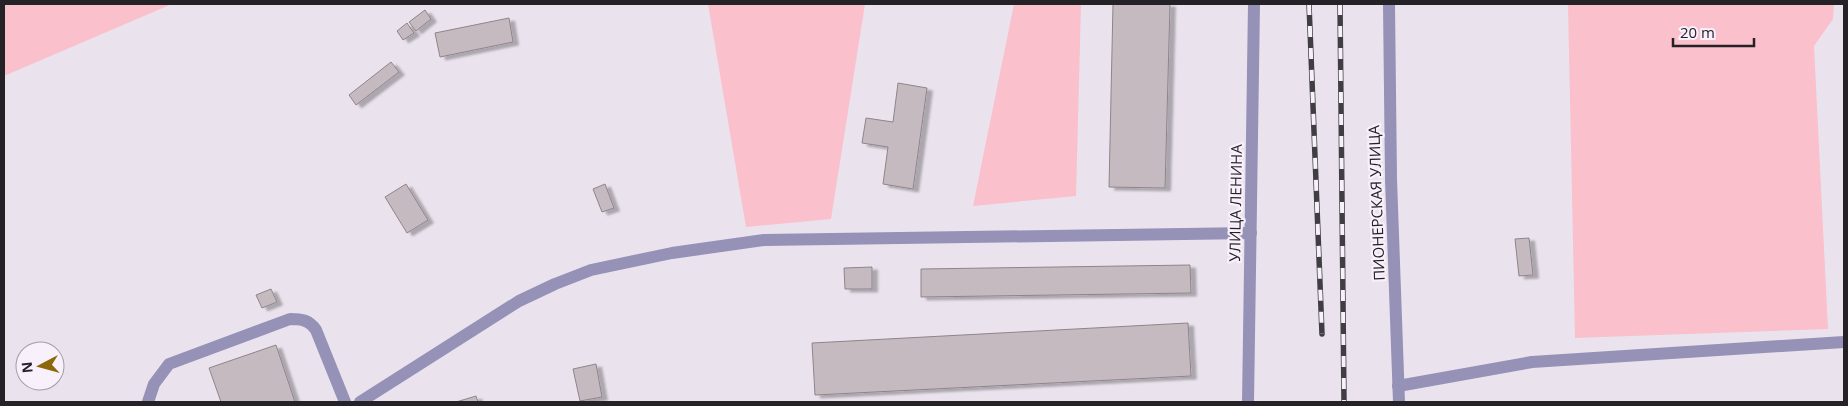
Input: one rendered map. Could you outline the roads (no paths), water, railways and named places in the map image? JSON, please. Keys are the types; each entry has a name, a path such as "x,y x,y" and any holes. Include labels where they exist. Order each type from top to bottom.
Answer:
{"street":[{"name":"УЛИЦА ЛЕНИНА","path":"1248,402 1254,4"},
{"name":"ПИОНЕРСКАЯ УЛИЦА","path":"1389,4 1391,170 1399,402"},
{"path":"360,402 519,301 591,270 672,253 764,240 1251,233"},
{"path":"148,402 154,384 169,364 290,319 300,319 310,322 316,330 345,402"},
{"path":"1398,386 1532,362 1844,342"}],"railway":[{"path":"1309,4 1322,334"},
{"path":"1340,4 1344,402"}]}
